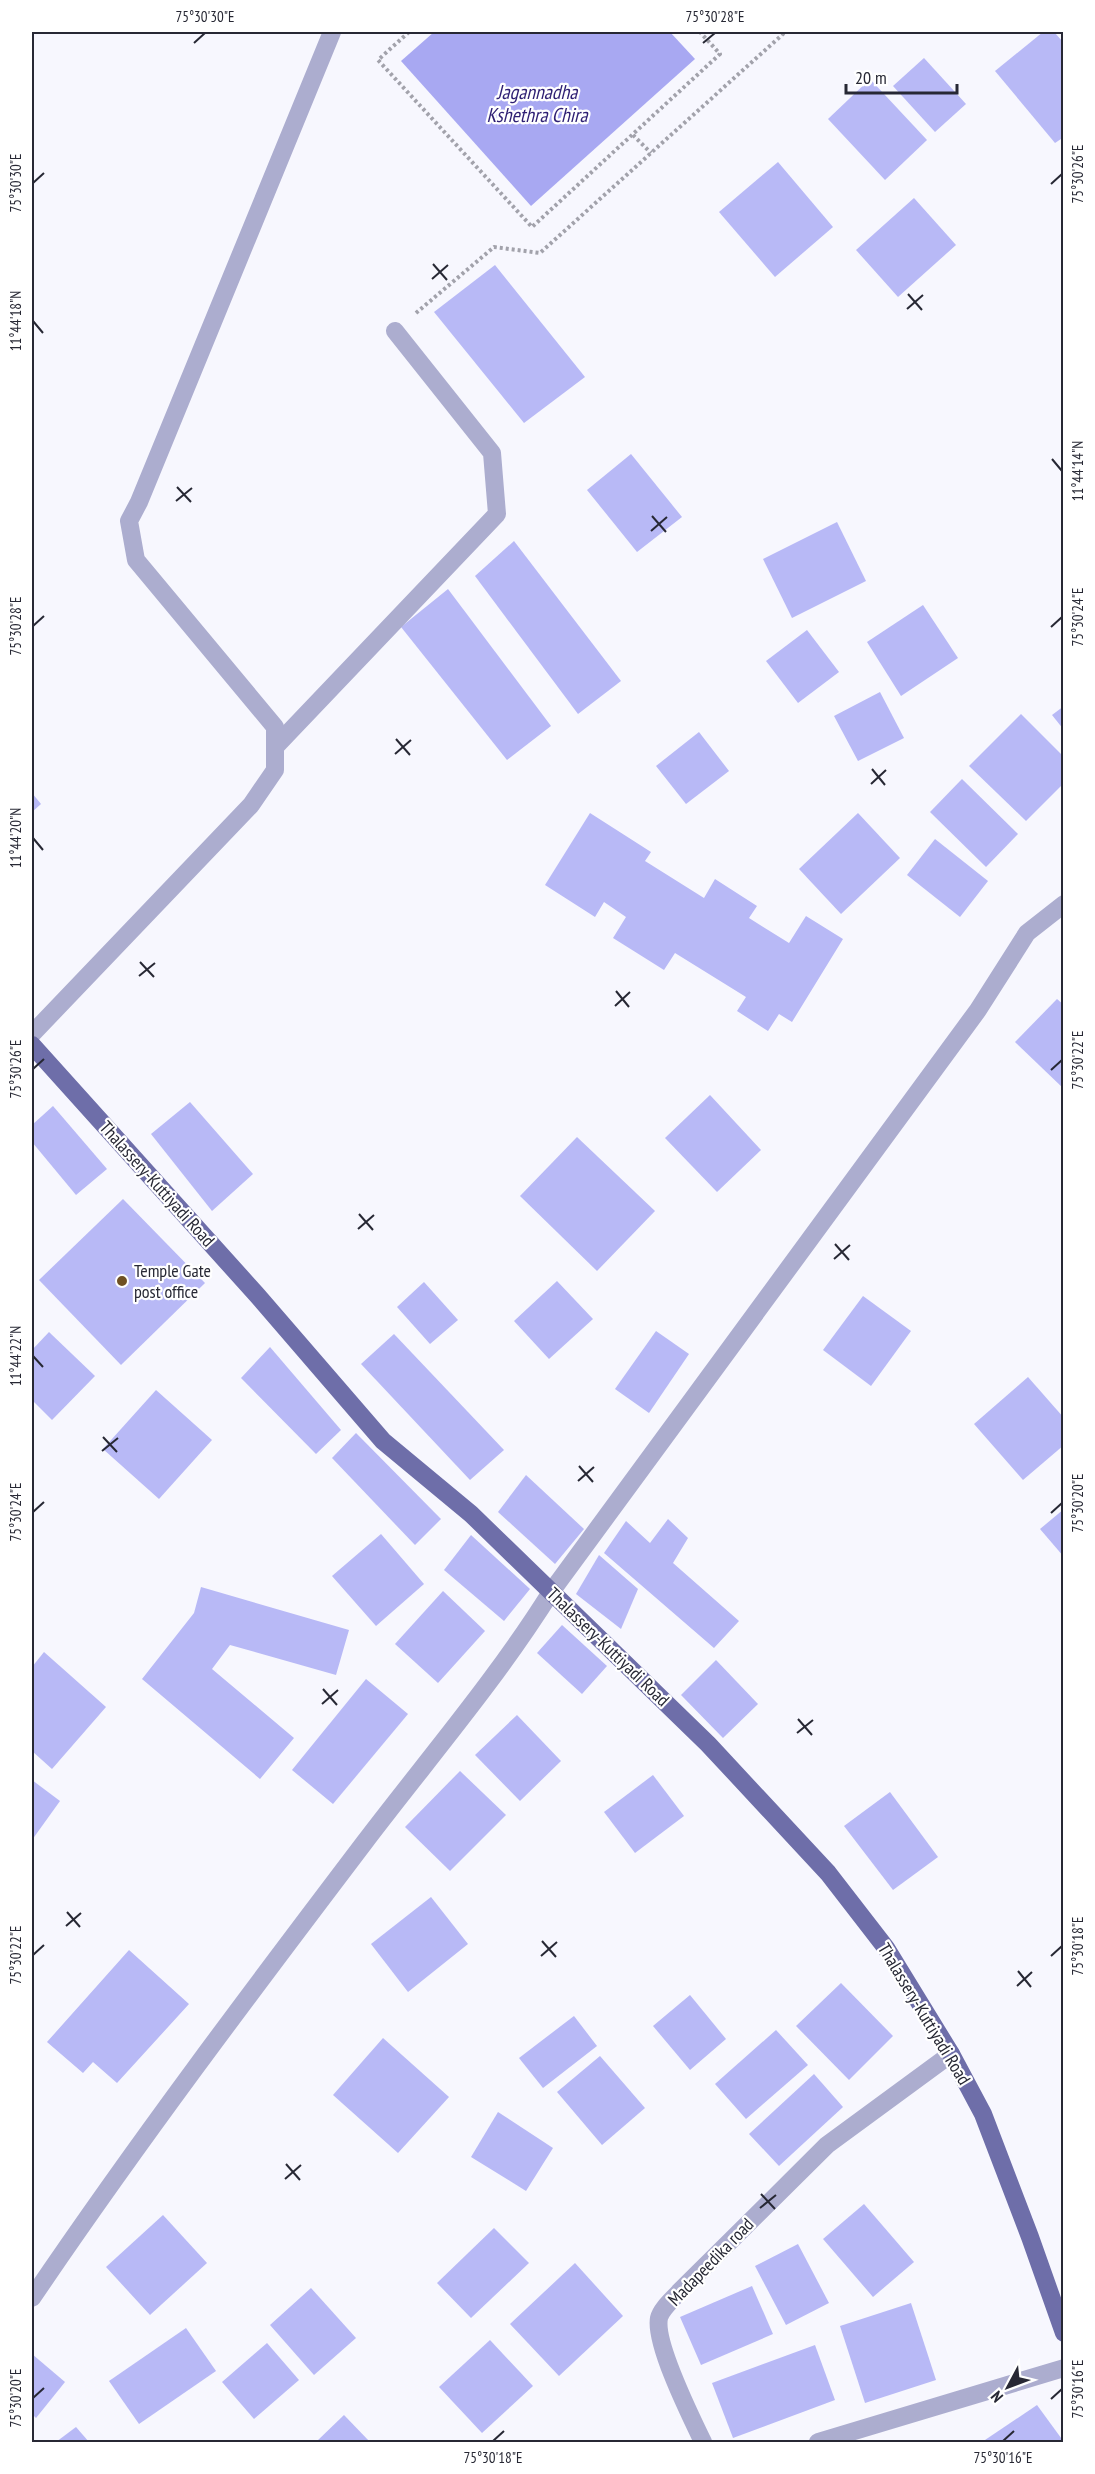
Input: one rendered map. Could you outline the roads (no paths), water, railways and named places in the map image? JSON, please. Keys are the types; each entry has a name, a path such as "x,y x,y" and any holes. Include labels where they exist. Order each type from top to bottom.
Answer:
{"main road":[{"name":"Thalassery-Kuttiyadi Road","path":"32,1045 257,1295 383,1441 471,1514 708,1744 828,1873 886,1948 951,2054 982,2114 1030,2237 1064,2333"}],"street":[{"path":"32,1034 251,805 275,770 274,727 136,560 129,520 139,502 332,32"},
{"path":"275,747 497,514 492,453 395,332"},
{"path":"32,2298 216,2042 365,1842 522,1638 551,1592 978,1010 1027,933 1064,904"},
{"name":"Madapeedika road","path":"703,2442 679,2388 658,2331 660,2315 679,2292 827,2145 951,2054"},
{"path":"818,2442 1064,2368"}],"water":[{"name":"Jagannadha Kshethra Chira","path":"434,32 670,32 695,59 531,206 401,61"}],"place":[{"name":"Temple Gate post office","path":"122,1281"}]}
